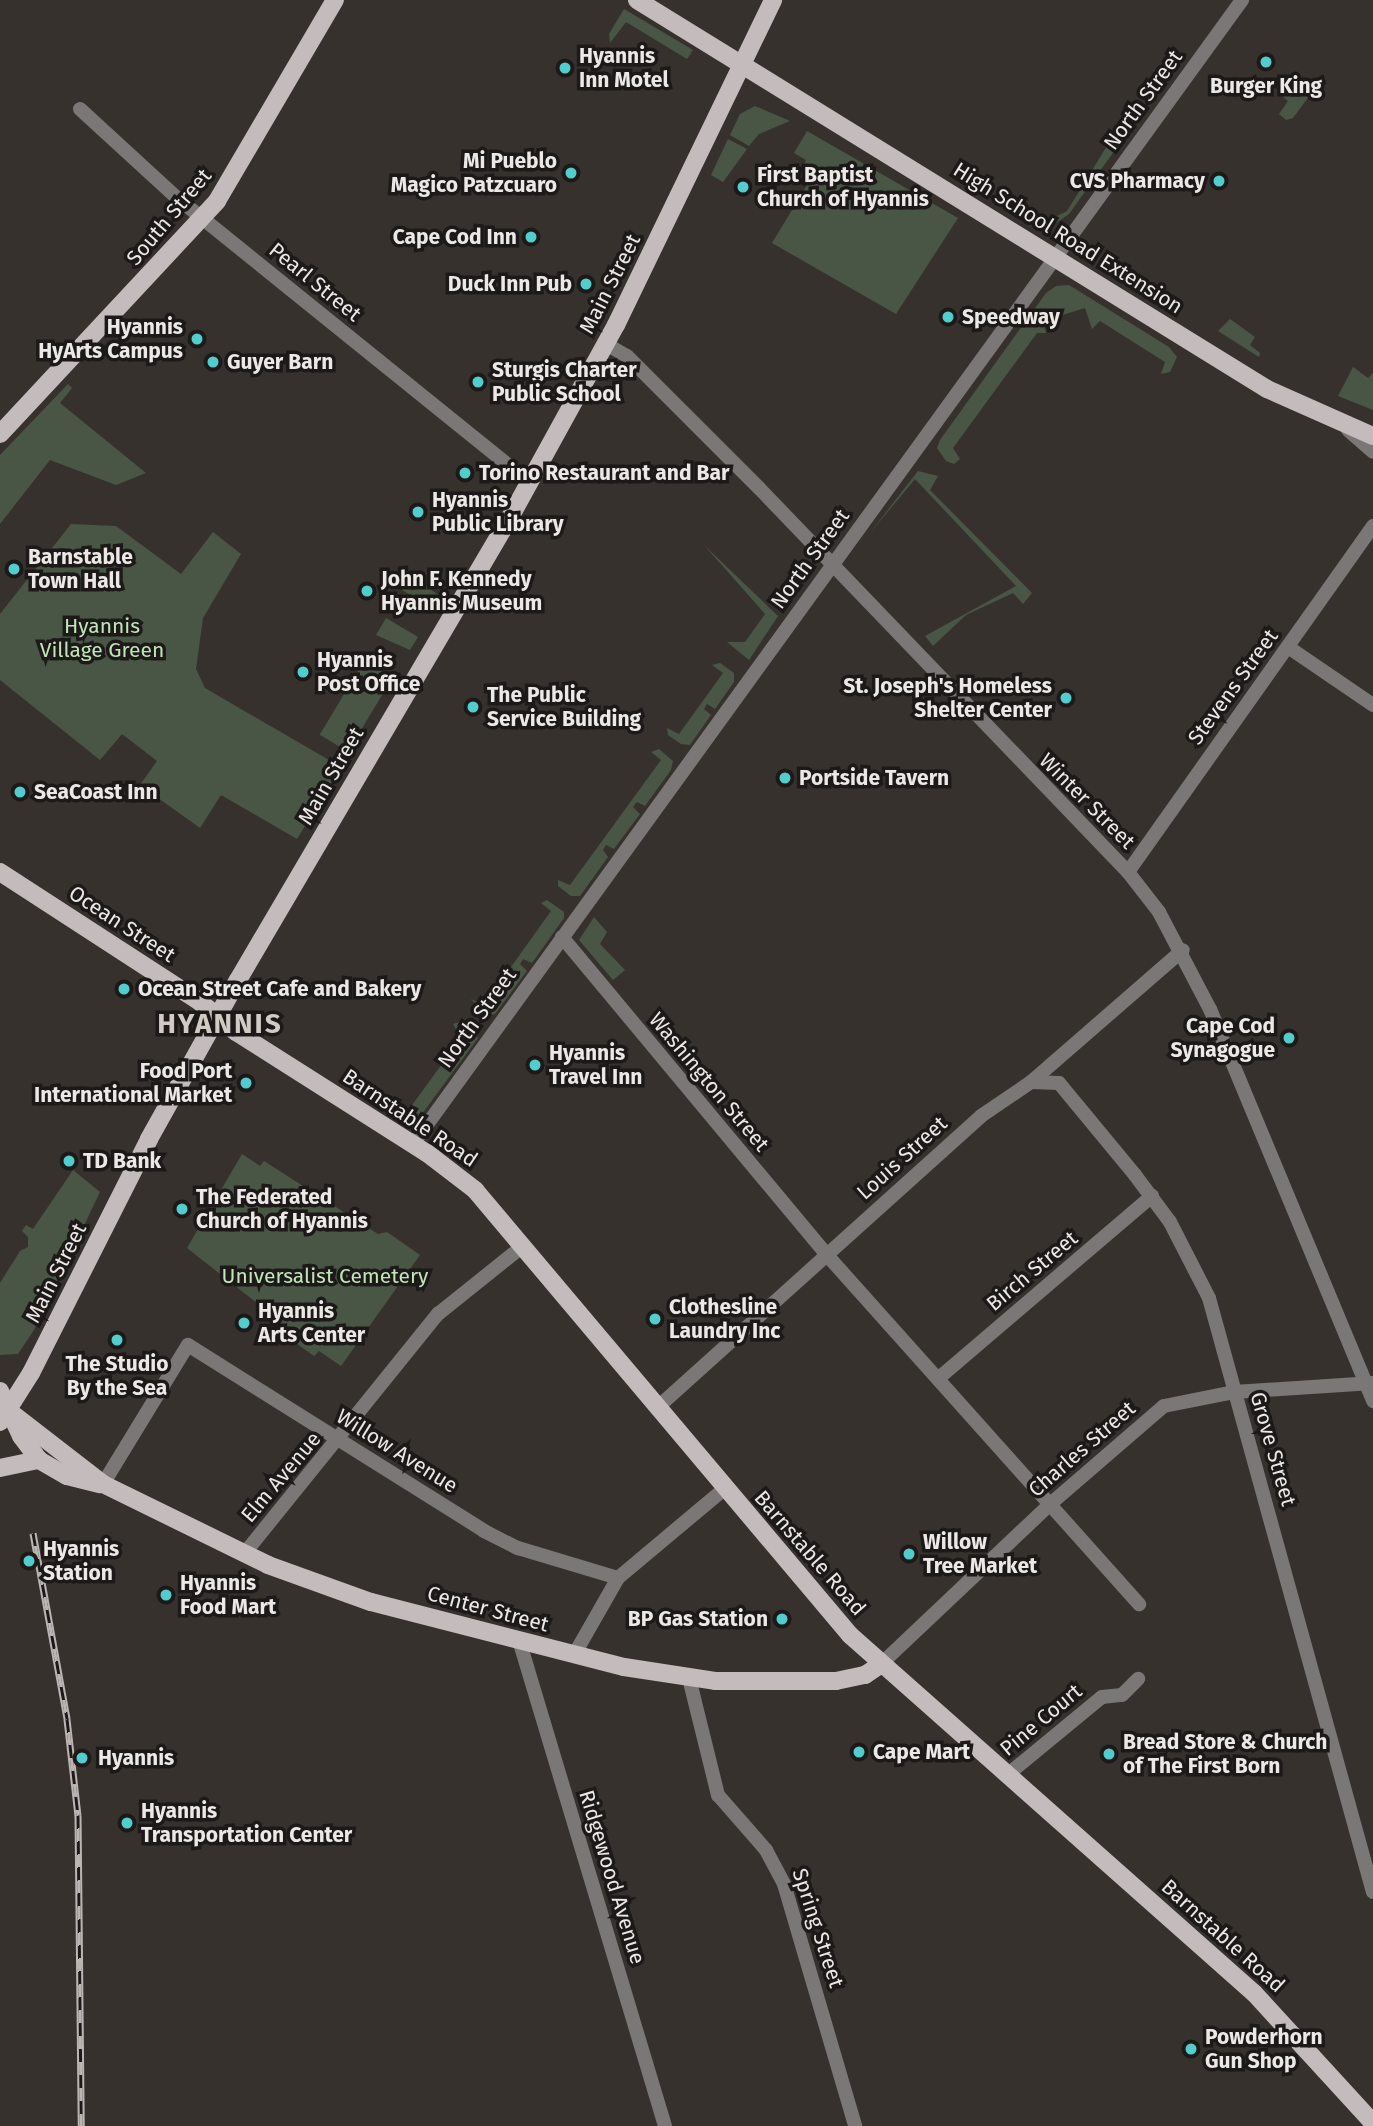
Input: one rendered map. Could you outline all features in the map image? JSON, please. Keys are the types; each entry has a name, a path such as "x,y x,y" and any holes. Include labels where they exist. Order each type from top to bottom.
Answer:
{"main road":[{"name":"South Street","path":"0,434 203,218 335,0"},
{"name":"High School Road Extension","path":"636,0 1056,256 1267,389 1341,425 1373,436"},
{"name":"Main Street","path":"4,1416 142,1152 606,344 744,66 773,0"},
{"name":"Ocean Street","path":"0,872 219,1016"},
{"name":"Barnstable Road","path":"219,1016 236,1032 413,1144 475,1190 824,1608 880,1665 1254,1993 1373,2123"},
{"path":"0,1391 4,1416 39,1460 0,1468"},
{"name":"Center Street","path":"4,1416 103,1484 244,1554 371,1602 574,1655 689,1678 814,1683 865,1675 880,1665"},
{"name":"Center Street","path":"39,1460 67,1476 103,1484"}],"street":[{"name":"North Street","path":"413,1144 1242,0"},
{"name":"Pearl Street","path":"79,109 203,218 529,482"},
{"name":"Winter Street","path":"606,344 627,356 668,395 1128,872 1183,950 1370,1384 1373,1401"},
{"path":"1341,425 1373,452"},
{"name":"Stevens Street","path":"1128,872 1373,526"},
{"path":"1288,647 1373,705"},
{"name":"Washington Street","path":"562,937 826,1254 940,1377 1048,1506 1139,1604"},
{"name":"Louis Street","path":"658,1407 981,1116 1031,1082 1183,950"},
{"name":"Grove Street","path":"1031,1082 1059,1083 1152,1196 1209,1298 1225,1342 1234,1392 1373,1892"},
{"name":"Birch Street","path":"940,1377 1152,1196"},
{"name":"Elm Avenue","path":"244,1554 446,1304 523,1246"},
{"name":"Willow Avenue","path":"103,1484 188,1345 484,1531 518,1548 618,1578"},
{"name":"Charles Street","path":"880,1665 1048,1506 1164,1406 1234,1392 1370,1384"},
{"path":"574,1655 618,1578 723,1489"},
{"name":"Ridgewood Avenue","path":"519,1640 665,2126"},
{"name":"Spring Street","path":"689,1678 718,1795 766,1850 784,1884 855,2126"},
{"name":"Pine Court","path":"1006,1776 1102,1697 1122,1695 1138,1679"}],"green space":[{"path":"624,9 693,50 687,59 626,22 610,43 609,34"},
{"path":"1306,81 1312,88 1310,95 1293,118 1286,120 1279,114 1288,101 1283,97 1292,85 1299,90"},
{"path":"755,106 790,121 759,134 749,146 730,135 740,114"},
{"path":"807,131 958,218 896,314 772,243 812,177 801,170 806,160 794,153"},
{"path":"728,139 747,149 723,182 711,175"},
{"path":"1110,141 1120,143 1069,214 1053,225 1053,218 1067,211"},
{"path":"1069,285 1169,347 1177,357 1170,372 1161,374 1165,362 1100,321 1092,329 1085,308 1043,321 1046,333 1037,333 953,448 960,459 954,464 946,461 937,448 940,440 1046,293 1056,286"},
{"path":"1230,319 1255,337 1250,345 1260,353 1259,357 1218,331"},
{"path":"1353,367 1368,378 1373,373 1373,410 1338,396"},
{"path":"68,384 72,388 60,403 146,473 116,485 50,460 0,524 0,455"},
{"path":"918,471 938,476 930,490 1032,593 1023,604 1013,593 966,615 933,646 925,636 1016,586 915,479 870,533"},
{"name":"Hyannis Village Green","path":"71,524 116,526 181,574 213,532 241,554 203,618 196,669 205,688 341,767 297,839 221,795 200,828 140,785 157,761 122,734 100,760 0,680 0,614"},
{"path":"704,545 778,616 749,660 727,642 745,642 765,614"},
{"path":"411,575 441,597 434,609 402,590"},
{"path":"386,618 418,637 410,650 376,635"},
{"path":"364,661 392,678 348,752 320,735"},
{"path":"720,663 734,673 734,682 715,709 707,704 704,709 711,715 690,745 681,744 668,735 667,728 679,734 723,673 712,665"},
{"path":"659,749 673,761 671,770 645,806 637,802 633,807 640,814 614,849 606,845 603,850 608,857 580,896 571,896 558,886 558,880 570,885 661,760 651,752"},
{"path":"547,900 564,912 564,918 532,963 523,959 520,964 527,971 495,1014 487,1016 471,999 484,1005 551,911 541,903"},
{"path":"594,917 607,932 600,944 625,970 613,980 579,940"},
{"path":"462,1021 478,1038 419,1118 407,1119 359,1088 364,1083 407,1112 461,1038 453,1024"},
{"name":"Universalist Cemetery","path":"242,1154 260,1166 264,1161 378,1234 387,1232 420,1255 341,1366 319,1351 314,1356 282,1333 286,1326 187,1248"},
{"path":"73,1170 100,1192 34,1330 18,1354 0,1355 0,1283 20,1251 28,1247 28,1237 22,1231 26,1225 33,1229"}],"railway":[{"path":"33,1533 67,1719 78,1815 81,2126"}],"place":[{"name":"Burger King","path":"1266,62"},
{"name":"Hyannis Inn Motel","path":"565,68"},
{"name":"Mi Pueblo Magico Patzcuaro","path":"571,173"},
{"name":"CVS Pharmacy","path":"1219,181"},
{"name":"First Baptist Church of Hyannis","path":"743,187"},
{"name":"Cape Cod Inn","path":"531,237"},
{"name":"Duck Inn Pub","path":"586,284"},
{"name":"Speedway","path":"948,317"},
{"name":"Hyannis HyArts Campus","path":"197,339"},
{"name":"Guyer Barn","path":"213,362"},
{"name":"Sturgis Charter Public School","path":"478,382"},
{"name":"Torino Restaurant and Bar","path":"465,473"},
{"name":"Hyannis Public Library","path":"418,512"},
{"name":"Barnstable Town Hall","path":"14,569"},
{"name":"John F. Kennedy Hyannis Museum","path":"367,591"},
{"name":"Hyannis Post Office","path":"303,672"},
{"name":"St. Joseph's Homeless Shelter Center","path":"1066,698"},
{"name":"The Public Service Building","path":"473,707"},
{"name":"Portside Tavern","path":"785,778"},
{"name":"SeaCoast Inn","path":"20,792"},
{"name":"Ocean Street Cafe and Bakery","path":"124,989"},
{"name":"Cape Cod Synagogue","path":"1289,1038"},
{"name":"Hyannis Travel Inn","path":"535,1065"},
{"name":"Food Port International Market","path":"246,1083"},
{"name":"TD Bank","path":"69,1161"},
{"name":"The Federated Church of Hyannis","path":"182,1209"},
{"name":"Clothesline Laundry Inc","path":"655,1319"},
{"name":"Hyannis Arts Center","path":"244,1323"},
{"name":"The Studio By the Sea","path":"117,1340"},
{"name":"Willow Tree Market","path":"909,1554"},
{"name":"Hyannis Station","path":"29,1561"},
{"name":"Hyannis Food Mart","path":"166,1595"},
{"name":"BP Gas Station","path":"782,1619"},
{"name":"Cape Mart","path":"859,1752"},
{"name":"Bread Store & Church of The First Born","path":"1109,1754"},
{"name":"Hyannis","path":"82,1758"},
{"name":"Hyannis Transportation Center","path":"127,1823"},
{"name":"Powderhorn Gun Shop","path":"1191,2049"}],"district":[{"name":"HYANNIS","path":"220,1024"}]}
